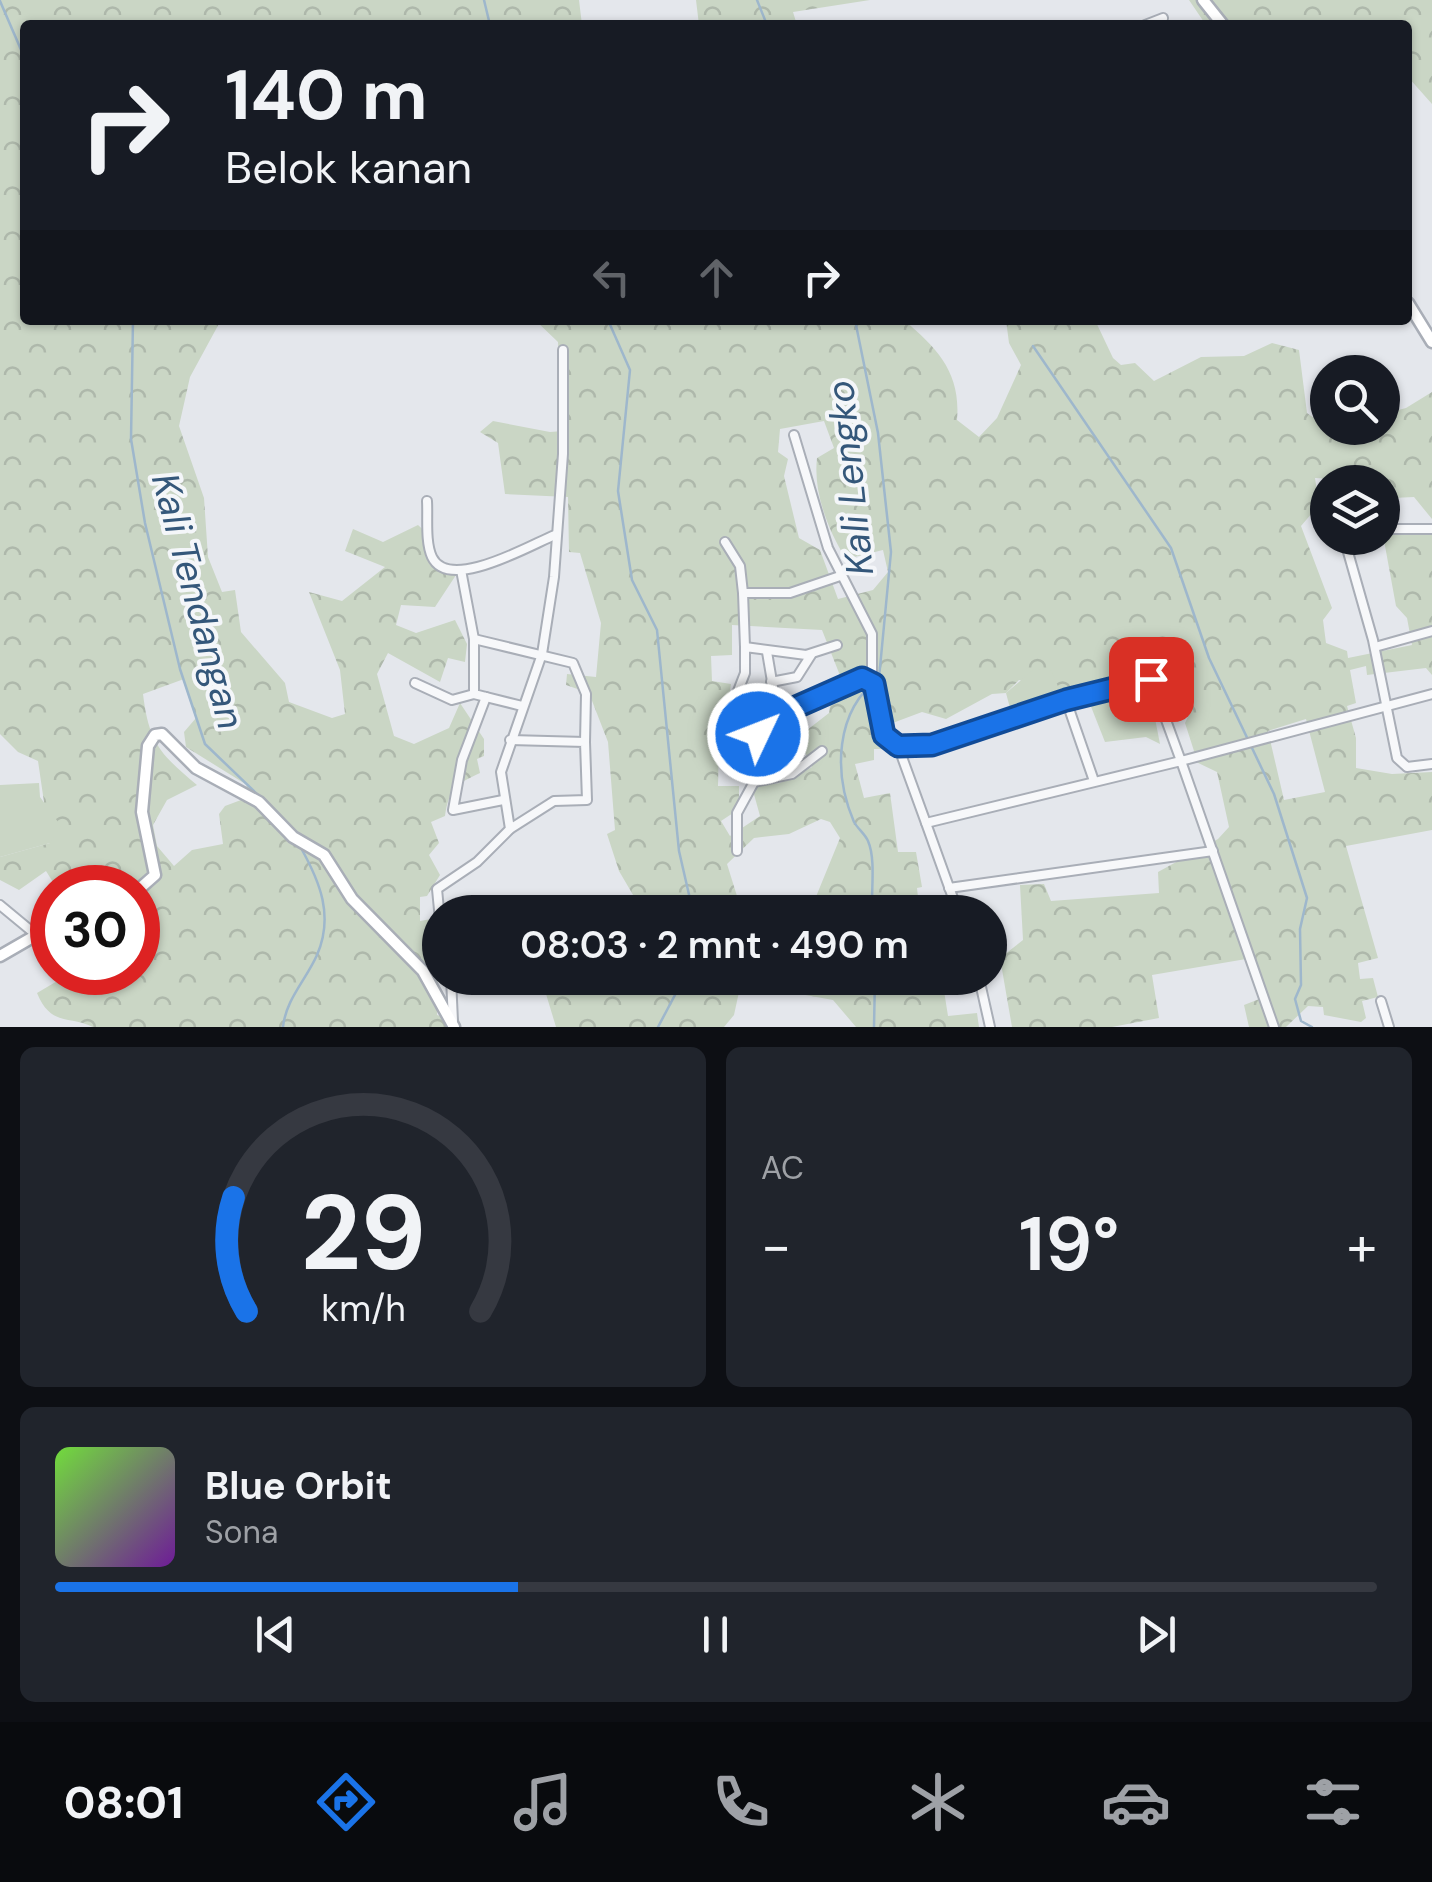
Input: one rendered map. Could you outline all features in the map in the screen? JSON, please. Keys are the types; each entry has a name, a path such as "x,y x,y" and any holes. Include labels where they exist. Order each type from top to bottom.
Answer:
{"street":[{"path":"1204,0 1219,20"},
{"path":"1158,20 1163,18"},
{"path":"1412,310 1432,342"},
{"path":"510,829 502,772 542,654 563,454 563,350"},
{"path":"794,435 840,576 872,634 872,683 882,732 898,746 952,895"},
{"path":"427,501 430,554 442,566 462,570 499,560 556,534"},
{"path":"1400,529 1432,529"},
{"path":"725,542 740,566 743,593 745,673 738,694 753,716 759,740 751,766 754,782 737,812 737,851"},
{"path":"1349,555 1375,648 1400,763 1432,764"},
{"path":"462,570 474,639 474,694"},
{"path":"743,593 790,593 840,576"},
{"path":"1375,648 1432,631"},
{"path":"438,895 437,889 477,862 510,829 554,801 586,801 586,694 575,666 542,654 474,639"},
{"path":"744,647 811,654 837,645"},
{"path":"768,652 778,711"},
{"path":"771,682 797,677 811,654"},
{"path":"753,716 804,705 855,680 872,683"},
{"path":"898,746 943,742 1066,700 1154,680 1274,1027"},
{"path":"415,683 452,700 474,694 522,706"},
{"path":"926,823 1432,694"},
{"path":"486,696 462,758 454,810 503,800"},
{"path":"1066,700 1094,780"},
{"path":"153,865 142,812 148,746 158,734 196,768 259,802 296,838 324,856 352,899 408,950 453,1026"},
{"path":"510,740 585,742"},
{"path":"754,782 792,774 822,751"},
{"path":"950,888 1213,851"},
{"path":"0,905 30,930"},
{"path":"0,956 30,937"},
{"path":"452,995 453,1026"},
{"path":"983,995 990,1027"},
{"path":"1381,1001 1388,1027"}],"green space":[{"path":"0,0 579,0 581,20 20,20 20,325 218,325 190,377 179,426 204,498 208,557 222,592 235,590 241,632 285,683 289,702 332,718 345,714 340,670 309,592 342,601 385,567 345,551 353,529 383,542 418,525 431,537 437,559 458,572 435,607 401,605 396,625 416,633 455,620 467,644 465,662 448,658 440,682 388,653 377,674 394,736 414,744 449,728 460,703 484,739 484,756 477,759 480,773 455,789 445,816 431,822 439,843 429,855 440,875 428,895 420,897 422,995 438,995 437,1015 445,1017 447,1027 93,1027 55,1016 38,995 160,995 160,865 30,865 30,882 19,890 0,880 0,857 50,843 38,761 18,752 0,734","holes":["184,679 196,718 184,732 186,747 247,785 241,800 225,806 219,814 223,844 192,850 174,866 157,846 153,825 167,800 197,785 158,746 143,694"]},
{"path":"696,0 870,0 793,12 795,20 698,20"},
{"path":"1189,0 1432,0 1432,104 1412,82 1412,20 1203,20"},
{"path":"540,325 909,325 945,363 955,389 957,420 979,437 997,418 1021,365 1009,343 1007,325 1097,325 1113,358 1121,365 1135,363 1154,381 1201,357 1244,356 1272,343 1299,350 1310,415 1310,445 1400,445 1400,410 1432,392 1432,519 1414,497 1400,498 1400,465 1310,465 1310,516 1301,526 1332,608 1323,620 1326,643 1347,651 1348,658 1412,645 1407,618 1396,606 1387,555 1400,555 1400,534 1432,531 1432,675 1426,668 1367,675 1366,666 1350,670 1356,703 1347,706 1356,738 1356,768 1392,774 1432,772 1432,830 1346,846 1378,958 1358,963 1360,979 1373,978 1378,997 1362,1001 1366,1018 1361,1022 1324,1015 1323,1007 1308,1006 1286,1027 1249,1027 1244,1005 1267,996 1252,958 1152,975 1159,1018 1112,1027 1012,1027 1006,995 1007,953 1023,940 1020,885 1044,884 1051,901 1159,893 1158,872 1218,839 1229,827 1217,772 1192,760 1194,751 1185,723 1194,704 1176,682 1159,671 1059,691 1019,680 1006,693 992,694 946,719 922,712 890,724 889,749 874,749 874,760 855,764 864,798 890,793 898,852 916,852 922,887 917,888 918,895 817,895 840,838 830,822 821,819 789,834 754,838 727,864 737,895 633,895 619,871 607,834 615,830 608,742 589,693 566,685 567,674 596,677 601,623 580,553 569,552 568,497 505,494 498,443 480,432 493,421 563,431 558,342","holes":["824,421 834,448 817,458 820,497 833,536 846,559 883,550 888,572 873,590 838,599 820,550 799,538 784,476 788,459 778,452 780,429","732,625 822,630 841,678 833,685 829,713 798,737 812,767 780,783 752,787 760,816 730,836 721,821 739,809 739,786 718,786 719,744 743,730 739,718 717,724 716,706 729,697 731,684 712,681 711,656 732,655","1306,719 1325,792 1284,800 1268,731"]},
{"path":"1050,668 1060,691 1133,673 1162,675 1176,682 1150,693 1160,744 1146,737 1105,742 1088,699 1014,723 1006,693 1033,670"},
{"path":"39,783 40,797 61,826 50,843 0,857 0,785"},
{"path":"546,995 738,995 734,1015 724,1027 556,1027"},
{"path":"806,995 945,995 948,1016 977,1013 979,1027 856,1027 833,1000"}],"waterway":[{"path":"484,0 489,20"},
{"name":"Kali Lengko","path":"757,0 765,20"},
{"name":"Kali Tendangan","path":"0,1 20,47"},
{"name":"Kali Tendangan","path":"133,325 131,439 145,523 180,669 205,744 284,820"},
{"path":"610,325 630,370 618,491 632,580 657,630 679,851 689,895"},
{"name":"Kali Lengko","path":"856,325 878,433 891,552 879,678 854,708 842,744 847,803 870,848 872,895"},
{"path":"1033,346 1171,548 1209,658 1274,794 1307,898 1300,929 1301,985 1295,999 1301,1021 1312,1027"},
{"name":"Kali Tendangan","path":"283,1027 292,999 317,955 324,927 319,887 301,848"},
{"path":"658,1027 675,995"},
{"name":"Kali Lengko","path":"874,1027 875,995"}],"route":[{"path":"758,734 753,716 804,705 862,678 874,684 884,735 898,746 943,742 1066,700 1151,679"}]}
